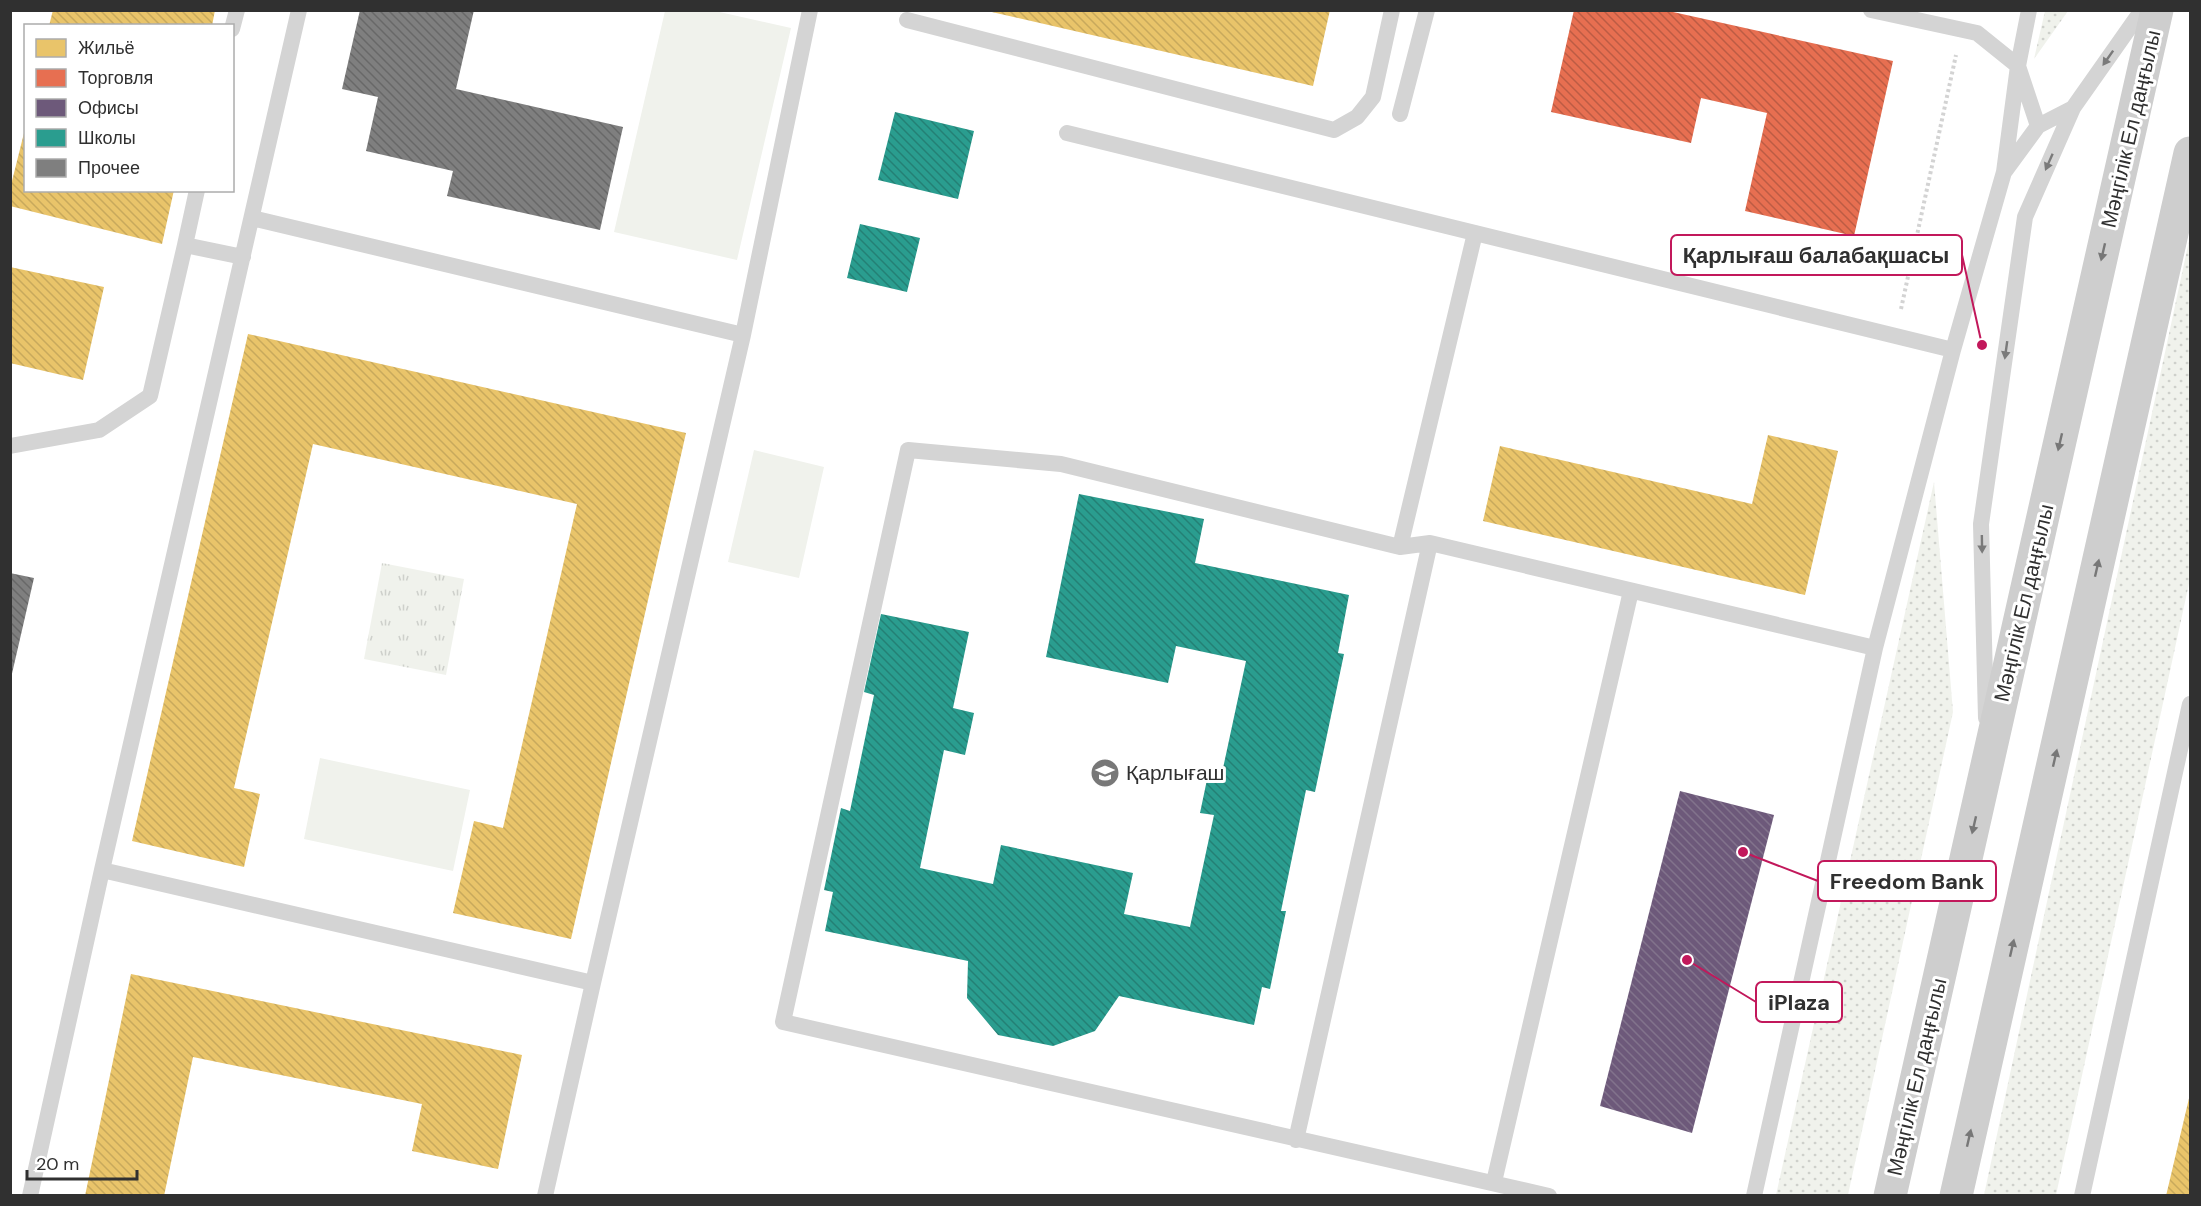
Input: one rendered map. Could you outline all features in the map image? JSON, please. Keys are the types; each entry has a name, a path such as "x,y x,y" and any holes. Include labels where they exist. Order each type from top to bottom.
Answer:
{"main road":[{"name":"Мәңгілік Ел даңғылы","path":"1890,1196 2157,10"},
{"path":"1956,1196 2190,153"}],"lane":[{"path":"30,1196 102,870 299,10"},
{"path":"545,1196 743,335 810,10"},
{"path":"907,20 1334,130 1357,117 1372,97 1392,10"},
{"path":"1400,114 1427,10"},
{"path":"1871,10 1977,33 2018,66 2038,126"},
{"path":"1754,1196 1875,648 1953,350 2004,172 2018,66 2029,10"},
{"path":"1987,768 1981,524 2025,217 2073,108 2142,10"},
{"path":"2004,172 2038,126 2073,108"},
{"path":"1067,133 1953,350"},
{"path":"10,446 99,430 150,396 197,192"},
{"path":"252,218 743,335"},
{"path":"1400,547 1475,234"},
{"path":"185,245 243,257"},
{"path":"1549,1196 783,1022 908,450 1061,464 1400,547 1430,543 1875,648"},
{"path":"1296,1140 1430,543"},
{"path":"1494,1182 1631,591"},
{"path":"2082,1196 2190,704"},
{"path":"102,870 593,983"}],"path":[{"path":"1895,335 1961,30"}],"green space":[{"path":"665,11 715,11 791,28 737,260 614,232"},
{"path":"2045,11 2068,11 2034,59"},
{"path":"2190,236 2190,579 2056,1195 1984,1195"},
{"path":"754,450 824,467 799,578 728,562"},
{"path":"1934,482 1953,712 1848,1195 1776,1195"},
{"path":"382,563 464,579 446,675 364,659"},
{"path":"320,758 470,790 453,871 304,839"}],"building: Жильё":[{"path":"53,10 215,10 212,24 50,24"},
{"path":"983,10 1330,10 1313,86"},
{"path":"24,133 24,192 174,192 162,244 10,206 10,189"},
{"path":"10,267 104,287 83,380 10,363"},
{"path":"248,334 686,433 571,939 453,913 474,821 503,828 577,504 313,444 234,788 260,794 244,867 132,841"},
{"path":"1768,435 1838,451 1805,595 1483,521 1500,446 1752,504"},
{"path":"131,974 522,1055 498,1169 412,1151 422,1104 193,1057 164,1196 85,1196"},
{"path":"2190,1094 2190,1196 2166,1196"}],"building: Торговля":[{"path":"1574,10 1664,10 1893,61 1854,236 1745,211 1767,113 1701,98 1691,143 1551,112"}],"building: Офисы":[{"path":"1680,791 1774,815 1692,1133 1600,1106"}],"building: Школы":[{"path":"895,112 974,131 958,199 878,180"},
{"path":"860,224 920,238 907,292 847,278"},
{"path":"1079,494 1204,519 1195,563 1349,595 1338,653 1344,654 1315,792 1306,790 1281,911 1286,911 1270,989 1262,987 1254,1025 1119,996 1095,1031 1053,1046 998,1035 967,998 968,961 825,931 833,892 824,890 841,808 850,811 874,695 864,692 881,614 969,632 953,708 974,713 965,755 944,750 920,868 993,884 1001,845 1133,873 1124,914 1190,927 1214,815 1200,813 1209,770 1222,773 1246,661 1176,646 1168,683 1046,657"}],"building: Прочее":[{"path":"360,10 474,10 456,89 623,127 600,230 447,196 453,171 366,151 378,97 342,89"},
{"path":"10,573 34,578 11,678 10,678"}],"place":[{"name":"Қарлығаш балабақшасы","path":"1982,345"},
{"name":"Қарлығаш","path":"1105,773"},
{"name":"Freedom Bank","path":"1743,852"},
{"name":"iPlaza","path":"1687,960"}]}
